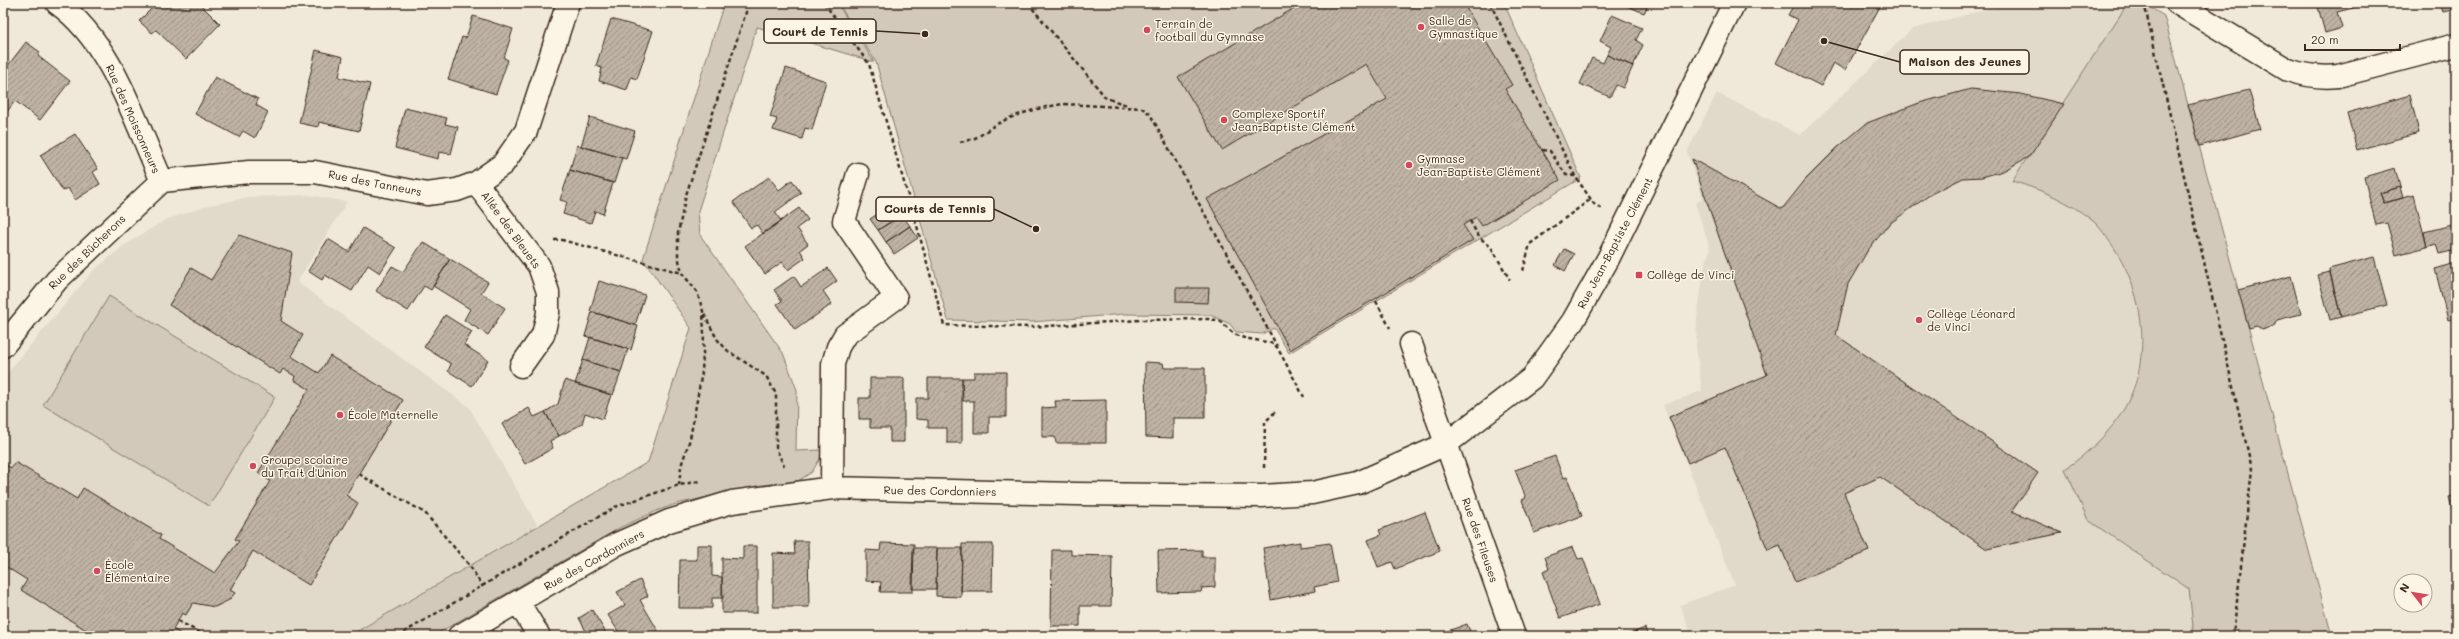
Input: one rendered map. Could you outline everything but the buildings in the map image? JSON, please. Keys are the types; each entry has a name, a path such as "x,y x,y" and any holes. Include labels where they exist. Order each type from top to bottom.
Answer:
{"street":[{"name":"Rue des Moissonneurs","path":"57,3 67,10 90,35 110,64 162,181"},
{"name":"Rue des Tanneurs","path":"162,181 249,172 315,172 427,194 457,190 476,183 503,164 526,131 568,3"},
{"name":"Rue Jean-Baptiste Clément","path":"1446,444 1532,378 1573,321 1626,224 1734,3"},
{"path":"2177,3 2288,70 2319,78 2338,76 2456,45"},
{"path":"832,488 832,364 838,347 845,335 896,298 844,221 858,174"},
{"name":"Rue des Bûcherons","path":"3,346 57,280 162,181"},
{"name":"Allée des Bleuets","path":"476,183 522,241 539,266 548,292 548,314 543,335 521,366"},
{"name":"Rue des Fileuses","path":"1402,340 1446,444 1514,636"},
{"name":"Rue des Cordonniers","path":"459,636 617,544 669,521 732,502 832,488 1076,494 1262,496 1312,493 1358,483 1446,444"},
{"path":"518,602 539,636"}],"path":[{"path":"749,3 686,195 678,233 678,256 682,273 697,292 703,311 717,339 728,351 766,376 776,394 776,448 785,468"},
{"path":"824,3 869,64 919,232 944,325 1030,327 1141,320 1209,318 1220,321 1234,334 1244,338 1271,343 1277,347"},
{"path":"1028,3 1106,98 1112,101 1142,108 1150,114 1304,397"},
{"path":"1490,3 1575,176 1594,204 1626,224"},
{"path":"2144,3 2252,469 2233,636"},
{"path":"960,142 975,140 1000,122 1053,105 1131,106"},
{"path":"1542,150 1550,151 1566,175 1575,176"},
{"path":"1523,271 1530,244 1591,199"},
{"path":"1470,220 1479,237 1491,248 1510,280"},
{"path":"522,241 562,240 682,273"},
{"path":"1376,301 1402,340"},
{"path":"680,485 681,466 690,438 702,372 703,311"},
{"path":"1262,496 1265,422 1277,410"},
{"path":"359,474 425,513 470,566 498,614"},
{"path":"178,621 206,636"}],"shaded area":[{"path":"724,3 837,3 874,62 757,27 698,211 700,235 783,353 797,390 796,451 822,450 821,457 812,472 798,481 762,485 676,504 621,527 433,636 349,636 648,462 691,328 643,259"},
{"name":"Complexe Sportif Jean-Baptiste Clément","path":"838,3 1504,3 1581,178 1289,353 1274,328 1262,334 1236,332 1230,324 1210,315 1124,314 1033,322 948,320 876,62"},
{"name":"Collège Léonard de Vinci","path":"2010,3 2128,3 2012,181 2052,194 2079,210 2095,222 2121,258 2132,279 2140,308 2141,356 2131,395 2106,434 2096,445 2065,469 2088,520 2189,589 2194,636 2125,636 2123,632 2102,636 1692,636 1680,605 1735,585 1663,405 1702,391 1696,348 1697,318 1704,269 1710,249 1695,203 1703,199 1687,152 1717,93 1800,135 1912,29"},
{"path":"2128,3 2143,3 2164,16 2332,636 2194,636 2189,589 2088,520 2065,469 2090,449 2112,427 2124,409 2133,389 2139,368 2142,346 2141,324 2137,302 2131,281 2122,261 2096,223 2065,202 2034,188 2012,181"},
{"name":"Groupe scolaire du Trait d'Union","path":"309,195 347,202 297,282 469,407 538,526 348,636 3,636 3,378 92,272 123,246 165,220 210,205 250,197"},
{"path":"109,296 275,397 209,506 43,405"}],"place":[{"name":"Salle de Gymnastique","path":"1421,27"},
{"name":"Terrain de football du Gymnase","path":"1147,30"},
{"name":"Court de Tennis","path":"925,34"},
{"name":"Maison des Jeunes","path":"1824,41"},
{"name":"Complexe Sportif Jean-Baptiste Clément","path":"1224,120"},
{"name":"Gymnase Jean-Baptiste Clément","path":"1409,165"},
{"name":"Courts de Tennis","path":"1036,229"},
{"name":"Collège de Vinci","path":"1639,275"},
{"name":"Collège Léonard de Vinci","path":"1919,320"},
{"name":"École Maternelle","path":"340,415"},
{"name":"Groupe scolaire du Trait d'Union","path":"253,466"},
{"name":"École Élémentaire","path":"97,571"}]}
